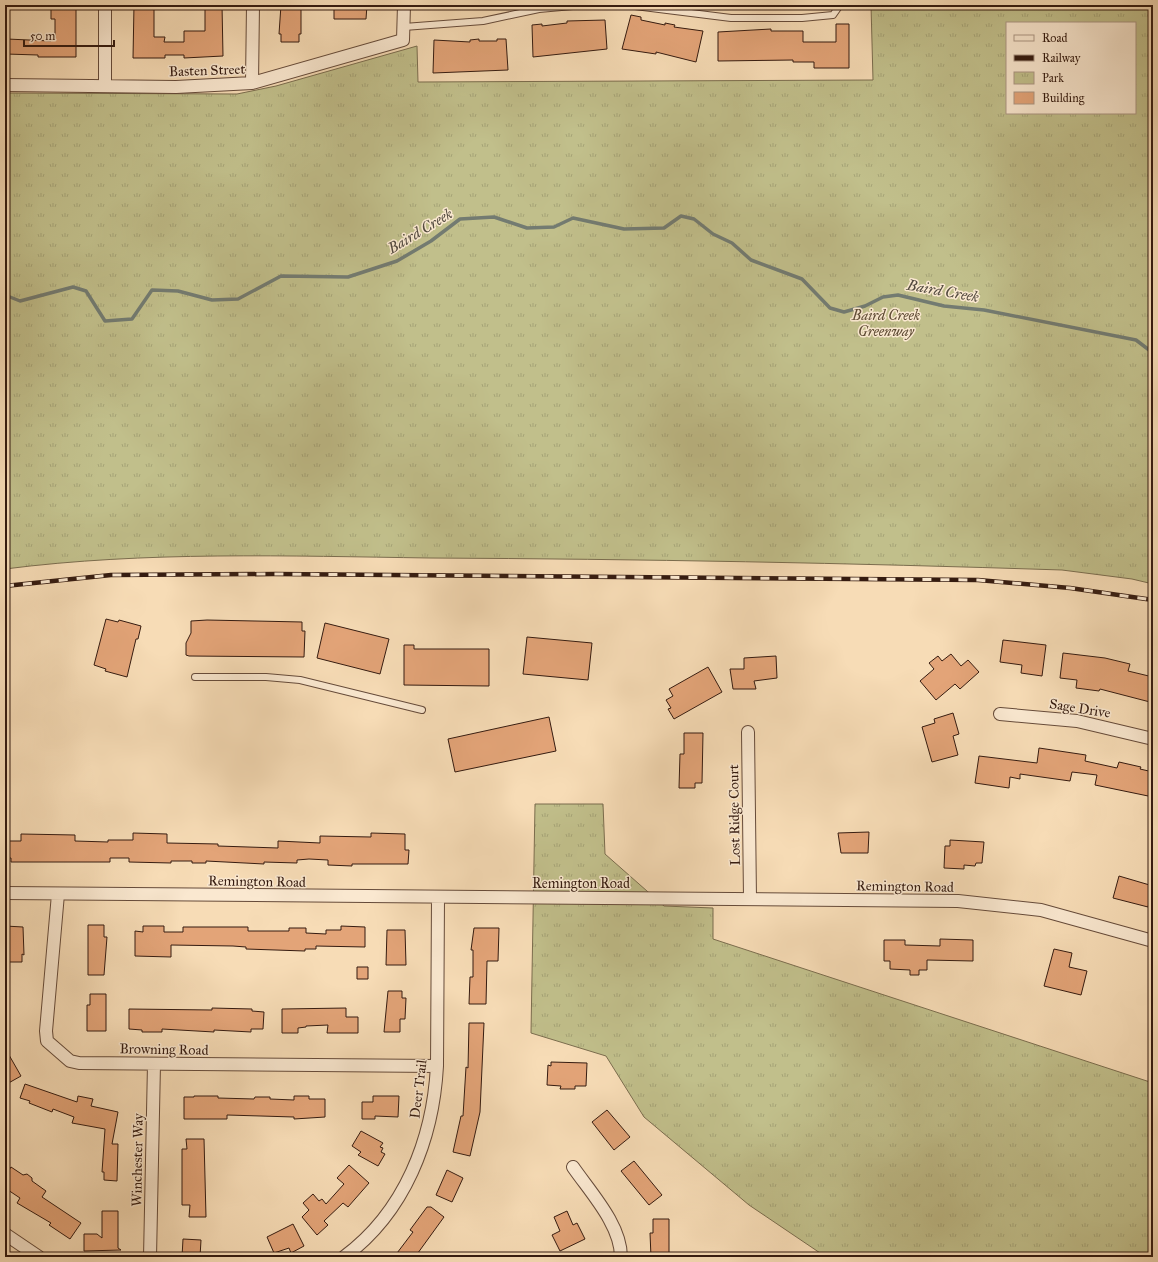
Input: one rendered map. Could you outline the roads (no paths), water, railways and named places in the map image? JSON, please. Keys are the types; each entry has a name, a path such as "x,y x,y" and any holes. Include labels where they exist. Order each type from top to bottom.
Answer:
{"street":[{"path":"105,5 105,86"},
{"path":"252,5 252,83"},
{"path":"404,5 404,27"},
{"name":"Basten Street","path":"5,85 176,87 252,83 403,40 404,27"},
{"name":"Sage Drive","path":"1000,714 1077,720 1153,739"},
{"name":"Lost Ridge Court","path":"748,732 750,898"},
{"name":"Remington Road","path":"5,893 438,898 750,898 958,901 1041,910 1153,941"},
{"name":"Browning Road","path":"58,894 46,1031 47,1040 64,1056 74,1062 437,1066"},
{"name":"Deer Trail","path":"344,1257 371,1232 385,1216 410,1176 422,1149 430,1120 437,1066 438,898"},
{"name":"Winchester Way","path":"150,1257 154,1064"},
{"path":"573,1167 614,1227 619,1239 621,1257"},
{"path":"5,1234 39,1257"}],"lane":[{"path":"404,27 483,21 539,9 584,5"},
{"path":"627,5 731,18 802,18 833,15 840,5"},
{"path":"195,676 266,677 300,680 422,710"}],"waterway":[{"name":"Baird Creek","path":"5,295 20,301 73,287 86,291 105,321 132,319 152,290 178,291 212,300 238,299 281,276 348,277 397,261 431,241 460,219 494,217 527,228 554,227 573,218 624,229 664,228 681,216 694,219 713,234 732,243 751,260 802,279 830,308 844,312 865,306 883,297 898,295 944,306 984,310 1136,340 1153,353"}],"railway":[{"path":"5,586 111,575 275,574 978,580 1070,588 1153,600"}],"park label":[{"name":"Baird Creek Greenway","path":"886,324"}]}
